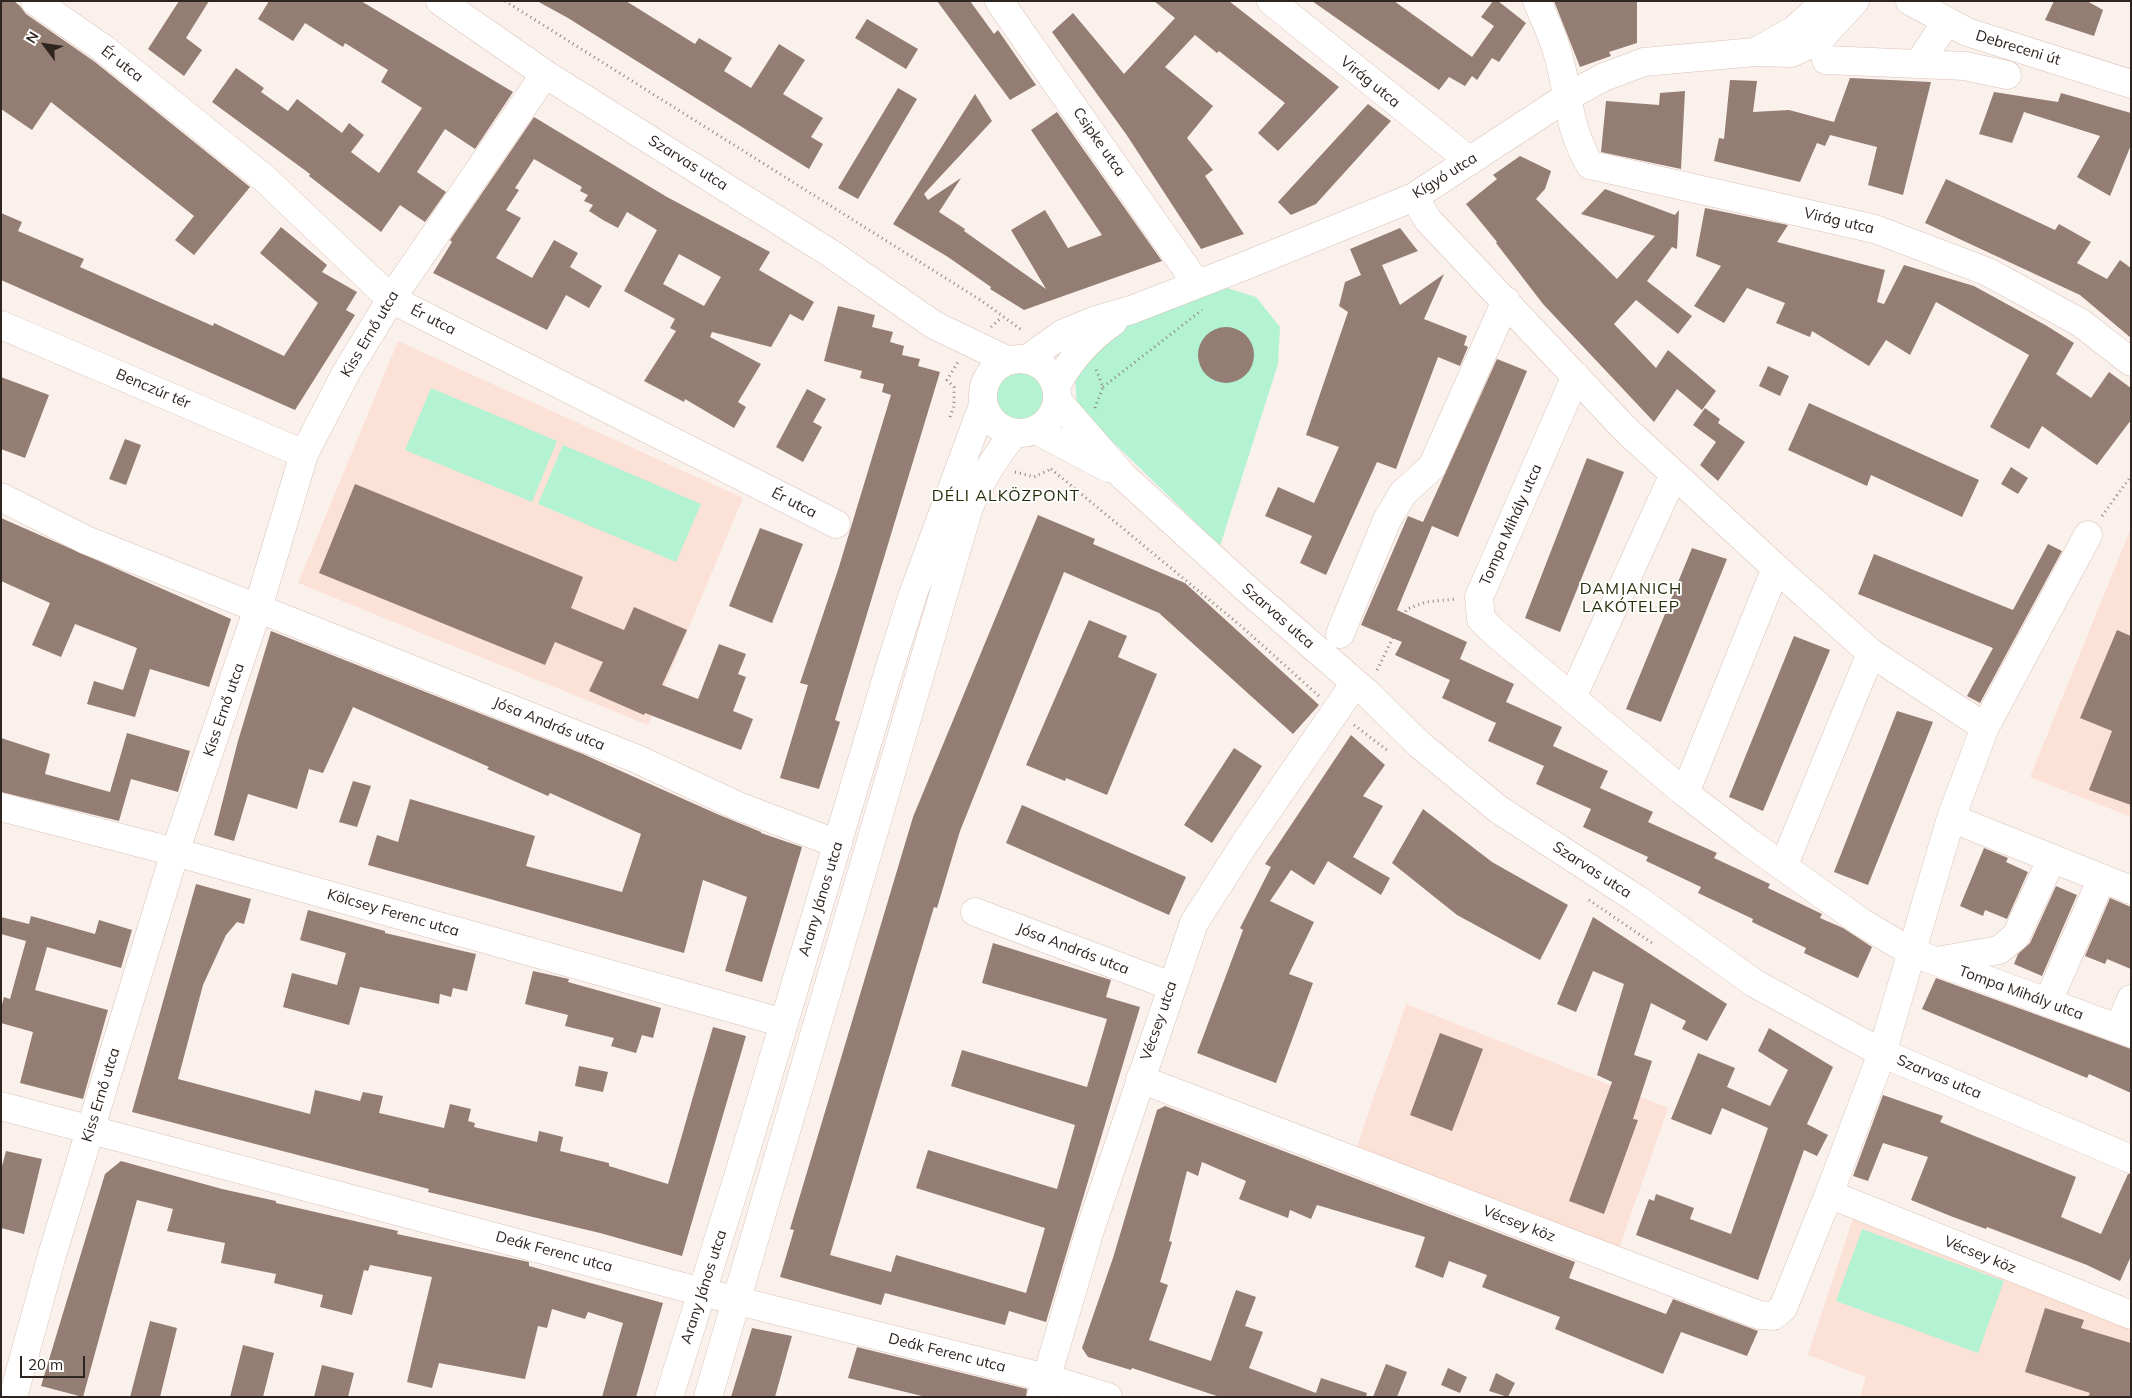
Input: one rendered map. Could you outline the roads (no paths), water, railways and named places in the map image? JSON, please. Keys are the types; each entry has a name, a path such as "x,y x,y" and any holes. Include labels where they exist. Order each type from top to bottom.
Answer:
{"street":[{"name":"Ér utca","path":"35,1 104,49 264,178 391,299 836,524"},
{"name":"Csipke utca","path":"998,1 1197,284"},
{"name":"Virág utca","path":"1271,1 1470,162"},
{"path":"1537,1 1557,51 1567,97"},
{"name":"Kígyó utca","path":"1755,52 1794,30 1826,1"},
{"name":"Kígyó utca","path":"1017,360 1062,334 1096,320 1131,310 1414,197 1567,97 1604,77 1644,62 1755,52 1791,53 1818,41 1856,1"},
{"name":"Debreceni út","path":"1910,1 1967,32 2131,84"},
{"name":"Szarvas utca","path":"442,2 545,74 830,253 934,325 1017,360"},
{"path":"1919,63 1947,21"},
{"path":"1826,60 1965,66 2007,75"},
{"name":"Kiss Ernő utca","path":"13,1397 52,1255 175,852 258,608 304,454 347,371 391,299 545,74"},
{"name":"Virág utca","path":"1567,97 1572,126 1579,145 1590,164 1875,229 1988,272 2081,323 2131,362"},
{"path":"1414,197 1428,220 1626,430 1871,653 1986,727"},
{"path":"1340,634 1387,520 1403,493 1432,467 1506,301"},
{"name":"Kígyó utca","path":"1056,393 1067,366 1080,350 1103,329 1131,310"},
{"name":"Benczúr tér","path":"1,325 304,454"},
{"name":"Szarvas utca","path":"934,325 984,394"},
{"path":"1017,360 1045,369 1056,393 1053,412 1046,423 1025,432 997,426 991,421 984,394 994,369 1017,360"},
{"name":"Tompa Mihály utca","path":"1576,376 1479,597 1482,619 1494,632 1685,793 1783,867 1861,922 1911,952 2128,1017"},
{"name":"Szarvas utca","path":"1056,393 1123,476 1248,590 1361,688 1420,745 1498,809 1638,900 1754,983 1882,1053 2131,1159"},
{"name":"Arany János utca","path":"669,1397 913,594 984,394"},
{"name":"Szarvas utca","path":"1025,432 1123,476"},
{"name":"Arany János utca","path":"708,1397 969,508 989,466 1025,432"},
{"path":"1572,698 1674,474"},
{"path":"1,497 86,540 258,608"},
{"path":"1882,1053 1951,818 1986,727 2088,535"},
{"path":"1685,793 1776,568"},
{"name":"Jósa András utca","path":"258,608 637,759 738,806 838,844"},
{"path":"1783,867 1871,653"},
{"name":"Vécsey utca","path":"1044,1387 1090,1230 1171,986 1194,923 1245,843 1361,688"},
{"name":"Kölcsey Ferenc utca","path":"1,807 175,852 784,1022"},
{"path":"1951,818 2131,890"},
{"path":"1937,961 1999,950 2016,936 2052,858"},
{"path":"2054,988 2102,878"},
{"name":"Jósa András utca","path":"975,912 1171,986"},
{"name":"Vécsey köz","path":"1140,1079 1759,1315 1773,1316 1783,1308 1830,1194 1882,1053"},
{"name":"Deák Ferenc utca","path":"1,1106 735,1300 1044,1387 1108,1397"},
{"name":"Vécsey köz","path":"1830,1194 2131,1316"}],"district":[{"name":"DÉLI ALKÖZPONT","path":"1006,496"},
{"name":"DAMJANICH LAKÓTELEP","path":"1631,598"}]}
